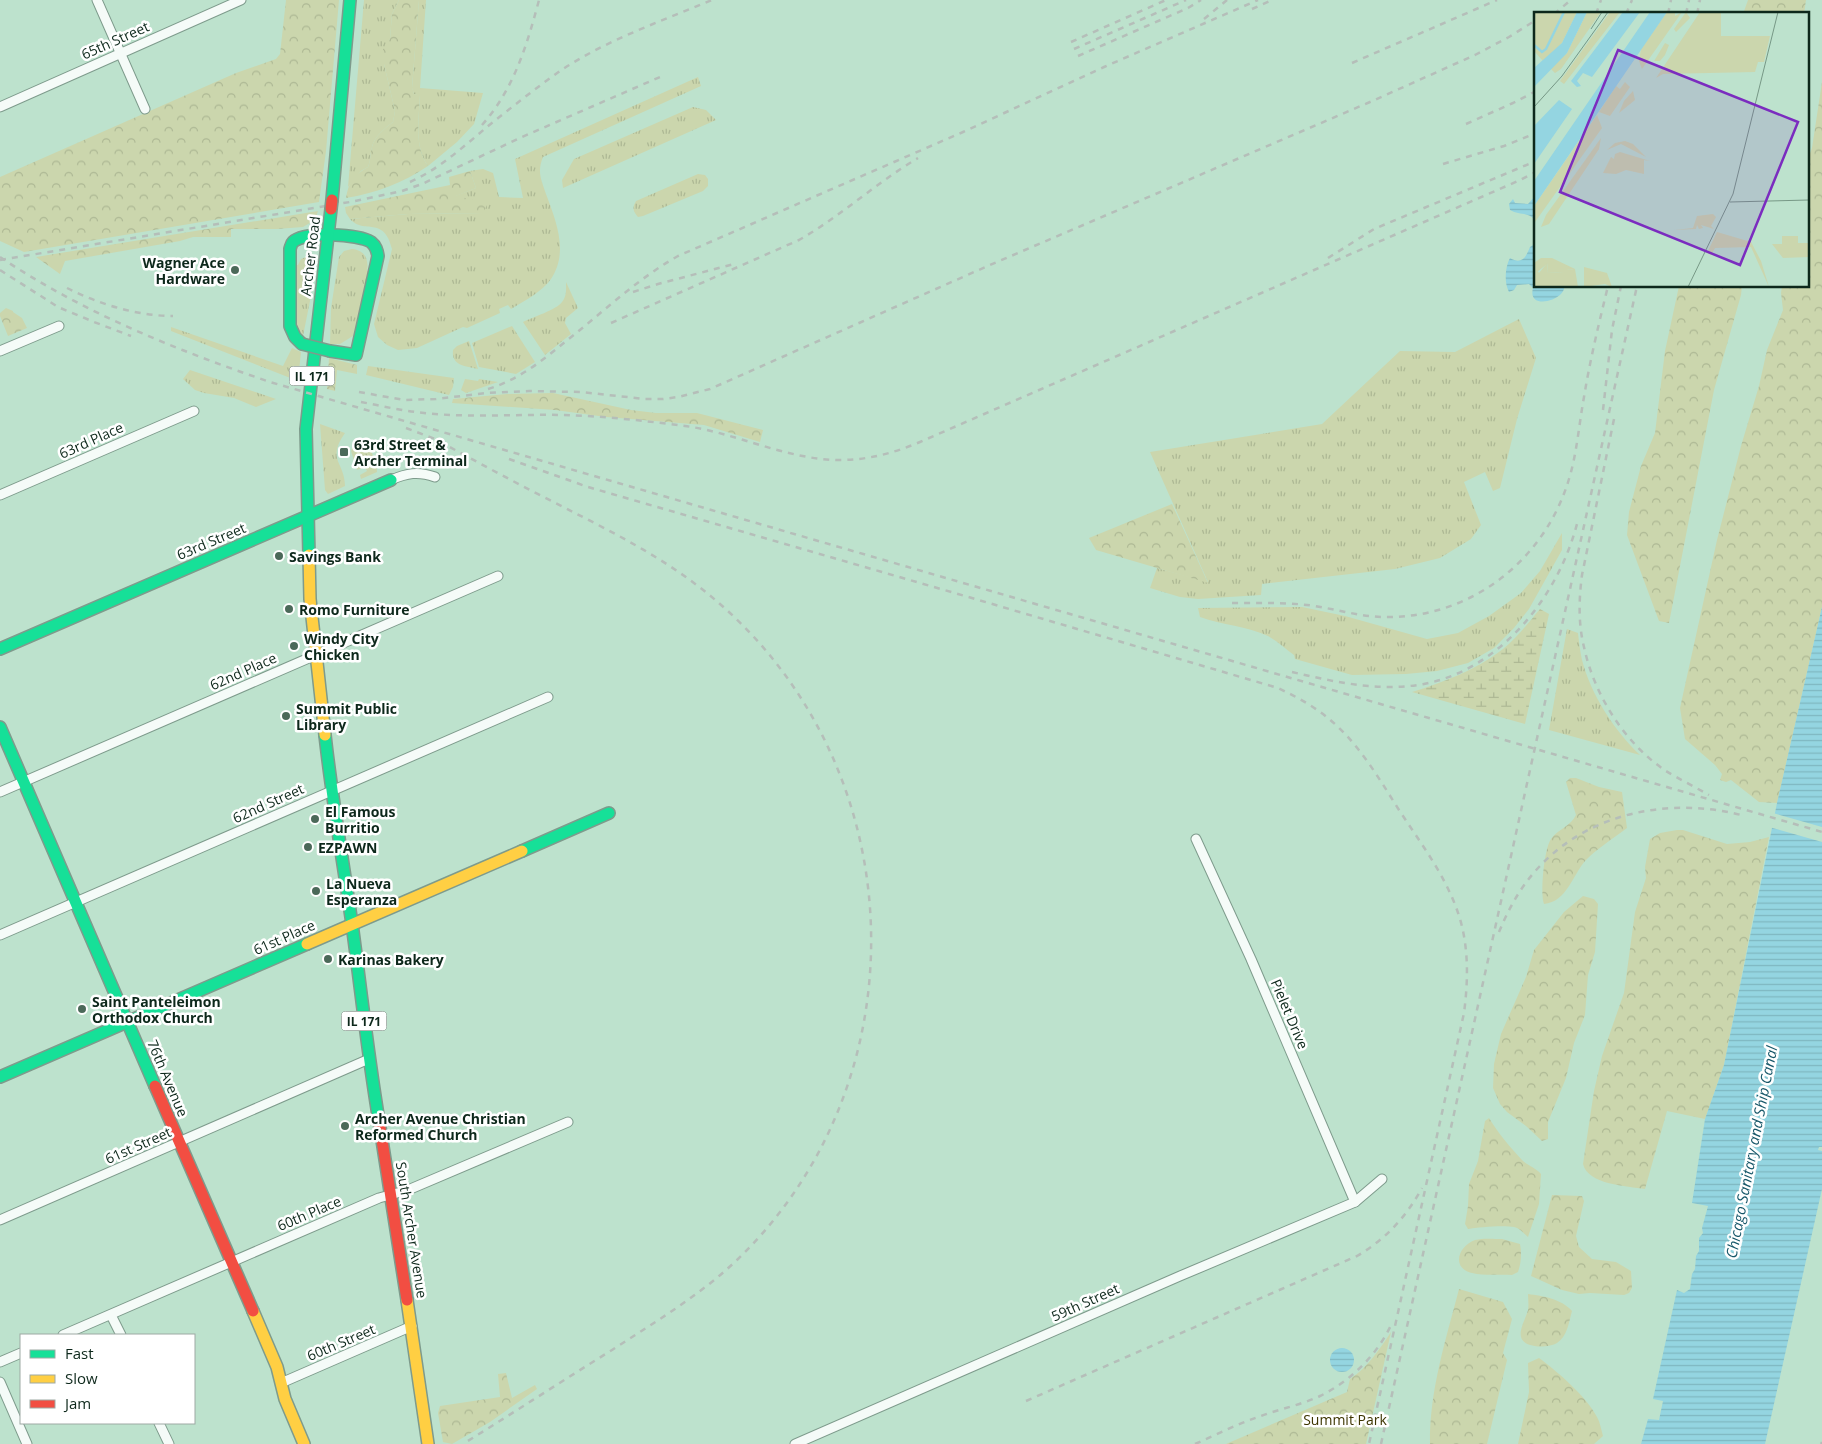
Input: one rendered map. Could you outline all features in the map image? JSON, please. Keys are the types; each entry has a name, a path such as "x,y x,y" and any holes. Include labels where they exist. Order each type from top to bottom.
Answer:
{"main road":[{"name":"Archer Road","path":"308,515 306,429 328,236 350,0"},
{"path":"328,236 368,240 376,246 378,256 356,355 302,344 295,337 290,326 290,249 292,244 301,238 328,236"},
{"name":"63rd Street","path":"0,649 391,480"},
{"name":"South Archer Avenue","path":"308,515 309,586 331,790 352,924 369,1059 392,1195 428,1443"},
{"name":"76th Avenue","path":"0,726 277,1367 285,1399 304,1444"},
{"name":"61st Place","path":"0,1077 609,813"}],"street":[{"path":"97,0 145,109"},
{"name":"65th Street","path":"0,107 241,0"},
{"path":"0,352 59,326"},
{"name":"63rd Place","path":"0,495 194,411"},
{"name":"63rd Street","path":"391,480 402,475 417,472 435,477"},
{"name":"62nd Place","path":"0,792 498,576"},
{"name":"62nd Street","path":"0,935 548,697"},
{"name":"Pielet Drive","path":"1196,838 1251,959 1355,1202"},
{"name":"61st Street","path":"0,1220 369,1059"},
{"name":"60th Place","path":"65,1334 378,1198 408,1190 568,1122"},
{"name":"59th Street","path":"795,1444 1172,1279 1355,1202 1382,1179"},
{"path":"112,1315 120,1334"},
{"name":"60th Street","path":"281,1383 412,1326"},
{"path":"0,1362 20,1353"},
{"path":"0,1382 27,1444"},
{"path":"159,1424 169,1444"}],"green space":[{"path":"286,0 339,0 326,151 319,202 24,252 0,241 0,177 236,73 276,59 280,54"},
{"path":"364,0 399,0 392,14 390,39 384,64 395,111 393,122 380,133 373,143 368,167 361,171 348,187"},
{"path":"399,0 419,0 412,87 414,94 420,95 419,141 428,166 389,187 346,198 348,188 353,180 368,167 371,149 377,136 393,122 395,111 384,64 383,49 390,39 392,14"},
{"path":"419,0 426,0 420,88 483,93 474,124 457,142 428,166 419,141 420,96 414,94 412,88"},
{"path":"1748,0 1806,0 1804,12 1744,12"},
{"path":"698,77 701,86 543,157 540,176 554,215 560,247 556,269 551,279 538,292 511,309 508,305 499,309 500,313 417,348 398,350 387,345 378,337 374,324 392,249 384,232 373,227 361,226 350,219 408,214 483,213 455,196 476,188 470,171 483,169 493,173 499,197 523,198 515,159"},
{"path":"1822,82 1822,607 1777,803 1759,802 1731,780 1726,782 1720,780 1722,774 1715,765 1685,739 1680,708 1717,540 1741,446 1759,386 1767,350 1783,310 1782,288 1810,288 1810,154"},
{"path":"693,107 706,110 716,120 563,188 562,180 574,159"},
{"path":"470,171 476,188 456,196 488,203 483,213 408,214 350,219 346,213 345,207 450,185 449,177"},
{"path":"698,174 705,175 708,179 708,186 703,191 643,216 638,217 635,213 636,201"},
{"path":"318,211 315,220 303,227 231,229 231,237 193,237 180,241 65,261 60,274 36,257"},
{"path":"352,249 363,253 367,262 367,271 369,271 353,336 340,344 330,344 331,308 339,257 344,251"},
{"path":"306,257 311,259 313,263 310,301 303,336 297,327 296,265 298,265 301,259"},
{"path":"566,282 578,308 566,318 565,323 571,334 545,355 523,322 550,311 559,305 565,297"},
{"path":"1679,288 1742,288 1714,390 1669,623 1659,621 1627,535 1629,512 1641,466 1655,433 1665,351"},
{"path":"6,308 22,318 27,328 8,336 0,316 0,313"},
{"path":"1519,319 1536,358 1517,419 1500,488 1493,491 1485,472 1464,482 1481,525 1471,539 1440,558 1395,569 1262,584 1261,595 1198,599 1180,597 1150,588 1157,568 1208,582 1150,452 1322,424 1400,351 1455,352"},
{"path":"512,326 535,362 516,374 479,367 472,343"},
{"path":"171,327 283,366 292,348 301,352 298,381 171,331"},
{"path":"469,341 478,369 464,366 454,359 453,350 457,346"},
{"path":"329,358 357,365 357,374 337,370 335,391 327,389"},
{"path":"368,366 454,378 453,387 449,395 366,375"},
{"path":"190,370 276,399 256,407 234,398 195,390 183,379"},
{"path":"465,379 498,382 466,393 461,390"},
{"path":"553,393 631,410 656,413 697,413 763,430 760,442 704,425 606,417 555,410 452,403 453,399 507,394"},
{"path":"320,424 345,433 337,449 337,455 345,486 328,494 325,490"},
{"path":"364,440 373,455 377,472 361,479 360,475 367,471 365,467 357,470 351,451 354,445"},
{"path":"1172,504 1208,583 1096,550 1089,538"},
{"path":"1562,533 1562,550 1529,609 1514,628 1494,648 1468,663 1437,671 1406,674 1352,675 1295,659 1294,655 1268,636 1200,617 1198,608 1302,607 1345,616 1427,639 1458,633 1489,616 1521,593 1540,571"},
{"path":"1540,609 1549,614 1525,724 1412,692 1459,675 1493,656 1523,630"},
{"path":"1567,629 1578,633 1581,657 1597,699 1621,735 1640,755 1549,730"},
{"path":"1570,778 1576,778 1599,787 1622,792 1627,828 1586,860 1564,893 1552,902 1544,904 1542,891 1546,852 1551,839 1571,822 1576,815 1566,782"},
{"path":"1683,830 1727,844 1750,842 1769,837 1724,1065 1705,1119 1667,1111 1645,1189 1600,1180 1586,1171 1583,1164 1594,1091 1602,1056 1624,993 1635,912 1646,878 1645,867 1650,839 1660,833"},
{"path":"1583,896 1594,899 1598,904 1595,952 1588,975 1585,1015 1574,1043 1566,1078 1548,1122 1548,1139 1542,1141 1500,1104 1493,1088 1494,1064 1501,1034 1526,977 1534,950 1564,912"},
{"path":"1489,1118 1504,1140 1522,1160 1541,1174 1539,1204 1528,1237 1514,1227 1491,1226 1468,1229 1465,1224 1469,1184 1478,1161 1485,1121"},
{"path":"1552,1195 1582,1196 1584,1201 1576,1236 1579,1247 1592,1259 1616,1262 1631,1271 1632,1288 1629,1293 1624,1295 1579,1294 1562,1290 1531,1276"},
{"path":"1478,1239 1502,1239 1520,1244 1521,1258 1518,1272 1512,1275 1482,1274 1472,1273 1461,1267 1459,1257 1464,1247 1469,1243"},
{"path":"1459,1289 1503,1302 1512,1319 1503,1353 1507,1360 1487,1444 1430,1444 1430,1424 1435,1385"},
{"path":"1528,1294 1558,1301 1572,1311 1565,1333 1557,1343 1548,1346 1537,1346 1523,1341 1521,1331 1528,1310"},
{"name":"Summit Park","path":"1391,1332 1366,1444 1226,1444 1347,1392 1350,1379 1368,1364"},
{"path":"1539,1358 1571,1385 1592,1409 1599,1421 1603,1436 1594,1444 1518,1444 1529,1392 1528,1363"},
{"path":"506,1373 512,1398 535,1385 537,1389 490,1422 452,1444 443,1442 438,1413 440,1406 500,1397 498,1374"}],"water":[{"path":"1534,197 1534,219 1528,215 1510,210 1509,204 1513,199 1515,203 1528,204"},
{"path":"1534,244 1534,288 1564,288 1561,294 1552,300 1537,301 1532,294 1533,288 1529,284 1517,285 1514,290 1509,292 1506,284 1508,262 1510,258 1518,261 1523,259 1530,247"},
{"name":"Chicago Sanitary and Ship Canal","path":"1822,607 1822,1147 1819,1147 1818,1150 1822,1151 1822,1189 1765,1444 1641,1444 1648,1419 1659,1420 1663,1401 1653,1399 1677,1290 1684,1293 1690,1289 1696,1256 1699,1251 1699,1238 1703,1233 1702,1228 1708,1206 1692,1203 1705,1119 1724,1065 1777,803"},
{"path":"1342,1348 1347,1349 1353,1355 1353,1365 1347,1371 1342,1372 1337,1371 1331,1365 1330,1360 1331,1355 1337,1349"}],"pier":[{"path":"1773,813 1822,827 1822,842 1769,827"}],"railway":[{"path":"482,125 503,97 518,66 539,0"},
{"path":"410,182 441,164 534,90 581,58 636,31 712,0"},
{"path":"1071,42 1166,0"},
{"path":"1074,49 1186,0"},
{"path":"1078,56 1188,8 1201,0"},
{"path":"1204,19 1227,0"},
{"path":"488,389 509,381 538,363 648,275 678,256 963,132 1104,67 1258,0"},
{"path":"1252,9 1272,0"},
{"path":"1352,63 1497,0"},
{"path":"1556,12 1571,0"},
{"path":"1597,12 1601,0"},
{"path":"1627,12 1632,0"},
{"path":"1668,12 1671,0"},
{"path":"1686,12 1689,0"},
{"path":"1697,12 1700,0"},
{"path":"359,392 404,400 529,391 581,392 645,399 663,399 710,389 990,265 1370,102 1475,55 1534,21"},
{"path":"0,260 350,202 402,191 422,184 522,137 660,77"},
{"path":"1466,124 1534,92"},
{"path":"1443,164 1504,146 1534,134"},
{"path":"611,323 799,240 918,158"},
{"path":"1328,258 1374,229 1534,162"},
{"path":"361,402 408,411 442,414 477,416 594,416 704,429 781,451 820,459 850,460 871,457 891,453 920,442 1534,173"},
{"path":"0,257 31,277 130,328 200,357 270,382 1822,832"},
{"path":"633,292 734,264"},
{"path":"0,270 58,307 131,336"},
{"path":"67,288 118,308 146,314 173,316"},
{"path":"1232,603 1305,605 1377,617 1417,615 1447,607 1475,595 1500,579 1523,559 1542,535 1558,508 1569,479 1576,449 1589,369 1608,288"},
{"path":"1603,410 1612,330 1621,288"},
{"path":"1381,1444 1637,288"},
{"path":"1614,419 1582,575 1580,611 1584,647 1603,700 1624,732 1651,760 1666,771 1709,795"},
{"path":"406,428 435,439 612,532 661,560 708,594 730,613 791,683 835,762 862,847 871,935 864,1024 839,1109 797,1189 737,1260 707,1285 644,1329 463,1444"},
{"path":"509,459 588,487 1278,688 1323,714 1354,744 1378,776 1449,890 1463,931 1467,966 1464,1013 1369,1444"},
{"path":"1292,672 1357,685 1390,687 1424,684 1452,676 1478,662 1502,645 1524,624 1542,600 1557,575 1569,548 1578,520"},
{"path":"1499,932 1516,898 1533,874 1559,848 1582,833 1607,822 1633,814 1660,809 1687,808 1741,815"},
{"path":"1026,1401 1357,1256 1386,1235 1402,1218 1422,1188"},
{"path":"1195,1444 1242,1423 1305,1402 1331,1390 1362,1366 1379,1345 1392,1323"}],"traffic: fast":[{"path":"332,200 350,0"},
{"path":"309,555 306,429 331,209"},
{"path":"302,344 295,337 290,326 290,249 293,242 308,236 319,235 365,239 374,245 378,256 356,355 330,351"},
{"path":"302,344 330,351"},
{"path":"0,649 391,480"},
{"path":"0,727 155,1086"},
{"path":"325,735 379,1121"},
{"path":"522,851 609,813"},
{"path":"0,1077 307,944"}],"traffic: slow":[{"path":"309,555 310,599 325,735"},
{"path":"307,944 522,851"},
{"path":"407,1300 428,1444"},
{"path":"253,1311 277,1367 285,1399 304,1444"}],"traffic: jam":[{"path":"331,209 332,200"},
{"path":"155,1086 253,1311"},
{"path":"379,1121 407,1300"}],"place":[{"name":"Wagner Ace Hardware","path":"235,270"},
{"name":"63rd Street & Archer Terminal","path":"344,452"},
{"name":"Savings Bank","path":"279,556"},
{"name":"Romo Furniture","path":"289,609"},
{"name":"Windy City Chicken","path":"294,646"},
{"name":"Summit Public Library","path":"286,716"},
{"name":"El Famous Burritio","path":"315,819"},
{"name":"EZPAWN","path":"308,847"},
{"name":"La Nueva Esperanza","path":"316,891"},
{"name":"Karinas Bakery","path":"328,959"},
{"name":"Saint Panteleimon Orthodox Church","path":"82,1009"},
{"name":"Archer Avenue Christian Reformed Church","path":"345,1126"}]}
